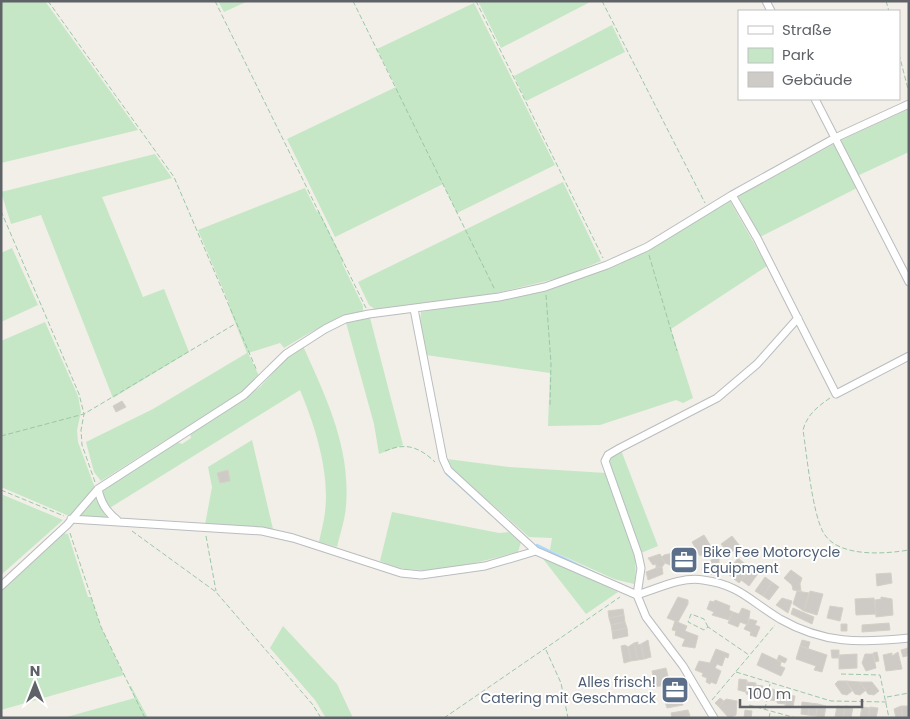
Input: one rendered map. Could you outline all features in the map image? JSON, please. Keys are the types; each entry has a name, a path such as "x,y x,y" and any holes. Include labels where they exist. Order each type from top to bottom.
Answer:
{"street":[{"path":"816,100 909,282"},
{"path":"1,586 69,522 98,489 244,396 286,354 324,329 345,320 369,314 498,297 545,287 607,265 647,247 732,195 835,138 909,104"},
{"path":"732,195 758,238 836,394 909,356"},
{"path":"414,309 443,459 448,470 536,550 637,595 680,582 701,579 735,587 780,619 822,637 866,642 909,638"},
{"path":"714,718 683,666 646,617 637,595 640,568 638,554 605,460 608,455 620,448 717,398 757,364 798,318"},
{"path":"98,489 104,507 117,520"},
{"path":"69,522 117,520 262,531 293,538 401,573 422,575 485,566 536,550"}],"path":[{"path":"48,1 174,178 261,380"},
{"path":"215,1 369,314"},
{"path":"353,1 498,297"},
{"path":"476,1 607,265"},
{"path":"602,1 708,209"},
{"path":"900,58 909,93"},
{"path":"1,211 79,394 84,414 81,430 82,445 98,489"},
{"path":"648,251 677,351"},
{"path":"546,291 551,363 550,405"},
{"path":"1,436 84,414 236,324"},
{"path":"836,394 814,410 805,421 803,430 824,533 837,545 862,553 887,553 909,550"},
{"path":"385,451 404,446 418,448 448,470"},
{"path":"1,490 69,522 100,627 145,718"},
{"path":"205,528 216,592"},
{"path":"131,531 216,592 314,706 321,718"},
{"path":"444,718 546,649 588,617 627,592"},
{"path":"708,627 704,630 688,622 691,614 704,619 708,627 750,655"},
{"path":"707,707 780,619"},
{"path":"546,649 561,683 568,718"},
{"path":"736,672 831,701 887,702"},
{"path":"840,674 880,674 889,718"},
{"path":"765,711 764,703 770,683"},
{"path":"886,698 909,693"},
{"path":"748,706 796,718"},
{"path":"769,718 770,713"},
{"path":"1,714 3,718"}],"green space":[{"path":"1,1 45,1 138,130 1,163"},
{"path":"218,1 248,1 224,12"},
{"path":"478,1 592,1 501,48"},
{"path":"474,3 555,165 457,213 443,184 335,237 287,139 396,87 377,49"},
{"path":"612,25 625,52 526,101 514,76"},
{"path":"909,109 909,152 857,176 841,140"},
{"path":"834,144 857,188 760,237 738,196"},
{"path":"155,154 172,178 102,197 143,297 164,289 189,352 113,398 41,215 11,224 1,192"},
{"path":"563,182 601,261 563,277 492,294 376,310 369,305 358,282"},
{"path":"305,188 317,212 319,211 344,262 342,263 363,306 363,311 322,326 284,348 280,343 248,353 261,380 172,442 169,438 101,481 94,472 86,442 153,409 247,353 230,306 198,230"},
{"path":"730,201 767,266 671,329 693,398 683,403 676,400 600,425 548,426 550,373 426,355 420,322 421,312 539,292 620,264"},
{"path":"12,248 38,305 1,322 1,253"},
{"path":"369,314 403,445 379,454 374,424 345,319"},
{"path":"45,322 78,396 81,412 77,430 78,442 95,488 69,516 1,487 1,341"},
{"path":"303,346 335,423 345,464 346,506 337,547 319,542 326,497 323,465 316,434 300,390 108,509 102,491 177,442 182,444 191,438 190,433 261,386 285,359"},
{"path":"252,440 273,529 205,525 212,487 208,467"},
{"path":"621,450 658,546 641,553 609,464 610,458"},
{"path":"447,459 509,467 606,473 632,542 636,571 634,584 614,579 550,550 552,538 529,537 453,470"},
{"path":"1,494 63,520 1,575"},
{"path":"95,497 107,518 77,517"},
{"path":"392,512 499,533 511,532 521,542 518,552 477,563 434,570 399,568 380,561"},
{"path":"62,533 68,534 88,597 91,597 101,627 124,675 1,710 1,587"},
{"path":"540,555 618,592 586,614"},
{"path":"283,626 337,684 353,718 326,718 315,700 270,648"},
{"path":"129,686 131,686 148,718 63,718 135,698"}],"building":[{"path":"122,401 126,407 116,412 113,406"},
{"path":"228,470 230,481 220,483 217,473"},
{"path":"704,535 712,548 700,556 692,542"},
{"path":"732,536 740,546 729,554 721,544"},
{"path":"686,552 692,561 688,566 684,566 674,557 677,554"},
{"path":"673,553 679,562 675,567 665,563 661,558 664,555"},
{"path":"660,554 665,563 662,567 656,568 656,564 653,565 648,558"},
{"path":"719,556 719,570 716,575 708,574 711,560"},
{"path":"738,558 744,563 733,578 727,573"},
{"path":"703,563 710,564 709,571 702,570"},
{"path":"744,563 751,568 739,583 733,578"},
{"path":"753,566 760,571 749,586 741,580"},
{"path":"662,567 663,574 648,580 646,572"},
{"path":"791,570 802,578 800,584 801,591 793,590 792,585 784,578"},
{"path":"891,573 892,583 877,586 876,574"},
{"path":"765,577 772,582 763,596 755,591"},
{"path":"772,582 779,587 769,600 763,596"},
{"path":"797,591 809,593 804,611 793,604"},
{"path":"810,591 823,594 817,615 804,611"},
{"path":"678,597 688,600 688,604 678,622 667,618"},
{"path":"881,597 892,599 893,615 876,617 875,600 881,599"},
{"path":"782,598 792,601 788,613 776,605"},
{"path":"874,598 876,614 856,615 855,599"},
{"path":"715,600 730,606 729,610 733,612 729,620 712,615 714,612 707,609 710,601 714,602"},
{"path":"830,606 843,608 840,621 827,618"},
{"path":"742,608 750,611 748,625 740,622 738,627 728,623 733,612 739,614"},
{"path":"793,608 814,617 812,624 791,614"},
{"path":"623,609 624,615 609,618 608,611"},
{"path":"624,615 625,622 611,625 609,618"},
{"path":"750,619 757,621 755,625 760,627 756,637 750,635 751,632 744,629"},
{"path":"675,621 687,626 685,631 698,636 695,648 682,646 685,639 675,635 676,631 672,630"},
{"path":"625,622 627,628 612,631 611,625"},
{"path":"889,623 890,630 862,632 862,625"},
{"path":"841,624 847,624 847,631 841,631"},
{"path":"627,628 628,636 613,639 612,631"},
{"path":"648,640 651,657 644,659 641,644"},
{"path":"802,640 810,642 808,649 800,646"},
{"path":"638,642 638,645 641,644 644,659 638,660 634,643"},
{"path":"634,643 638,660 631,661 628,647"},
{"path":"625,645 628,647 631,661 624,663 621,646"},
{"path":"800,646 827,655 822,672 814,670 816,666 796,659"},
{"path":"908,648 907,656 903,657 901,650"},
{"path":"716,649 729,654 728,658 725,657 722,666 717,664 715,668 721,671 716,684 711,682 710,684 706,682 707,678 702,676 703,673 695,670 699,661 710,663"},
{"path":"831,650 839,650 839,658 832,658"},
{"path":"877,652 879,661 875,662 873,653"},
{"path":"898,652 902,669 886,671 883,655 892,653 892,656"},
{"path":"762,653 781,662 780,666 785,668 781,676 757,665"},
{"path":"857,654 857,668 839,669 839,655"},
{"path":"865,654 873,654 876,668 866,671 862,663"},
{"path":"779,655 787,659 785,663 777,660"},
{"path":"666,668 670,684 655,687 652,671"},
{"path":"739,679 747,680 746,692 738,690"},
{"path":"838,681 846,681 852,691 847,695 842,694 835,684"},
{"path":"846,681 860,682 866,690 860,695 855,694"},
{"path":"747,682 756,683 754,695 746,694"},
{"path":"860,682 872,682 879,691 874,695 868,694"},
{"path":"755,685 763,686 761,697 754,696"},
{"path":"680,689 683,705 667,708 662,692"},
{"path":"771,689 779,690 778,701 770,700"},
{"path":"779,693 787,694 785,704 777,703"},
{"path":"787,695 795,696 793,707 785,706"},
{"path":"720,698 724,701 719,707 715,703"},
{"path":"726,699 737,701 736,715 729,718 719,707"},
{"path":"802,702 810,703 808,715 801,714"},
{"path":"810,703 818,704 816,716 808,715"},
{"path":"818,704 826,706 824,718 816,716"},
{"path":"837,706 845,707 843,718 835,717"},
{"path":"845,706 853,707 851,718 843,717"},
{"path":"901,706 908,706 909,718 903,718"},
{"path":"901,706 903,718 896,718 894,709"},
{"path":"862,707 870,708 868,718 860,718"},
{"path":"870,707 878,708 876,718 868,718"},
{"path":"688,710 690,716 672,718 671,713"},
{"path":"745,710 752,711 751,718 744,718"}],"waterway":[{"path":"446,473 491,514"},
{"path":"537,545 603,577"}],"place":[{"name":"Bike Fee Motorcycle Equipment","path":"684,560"},
{"name":"Alles frisch! Catering mit Geschmack","path":"675,690"}]}
